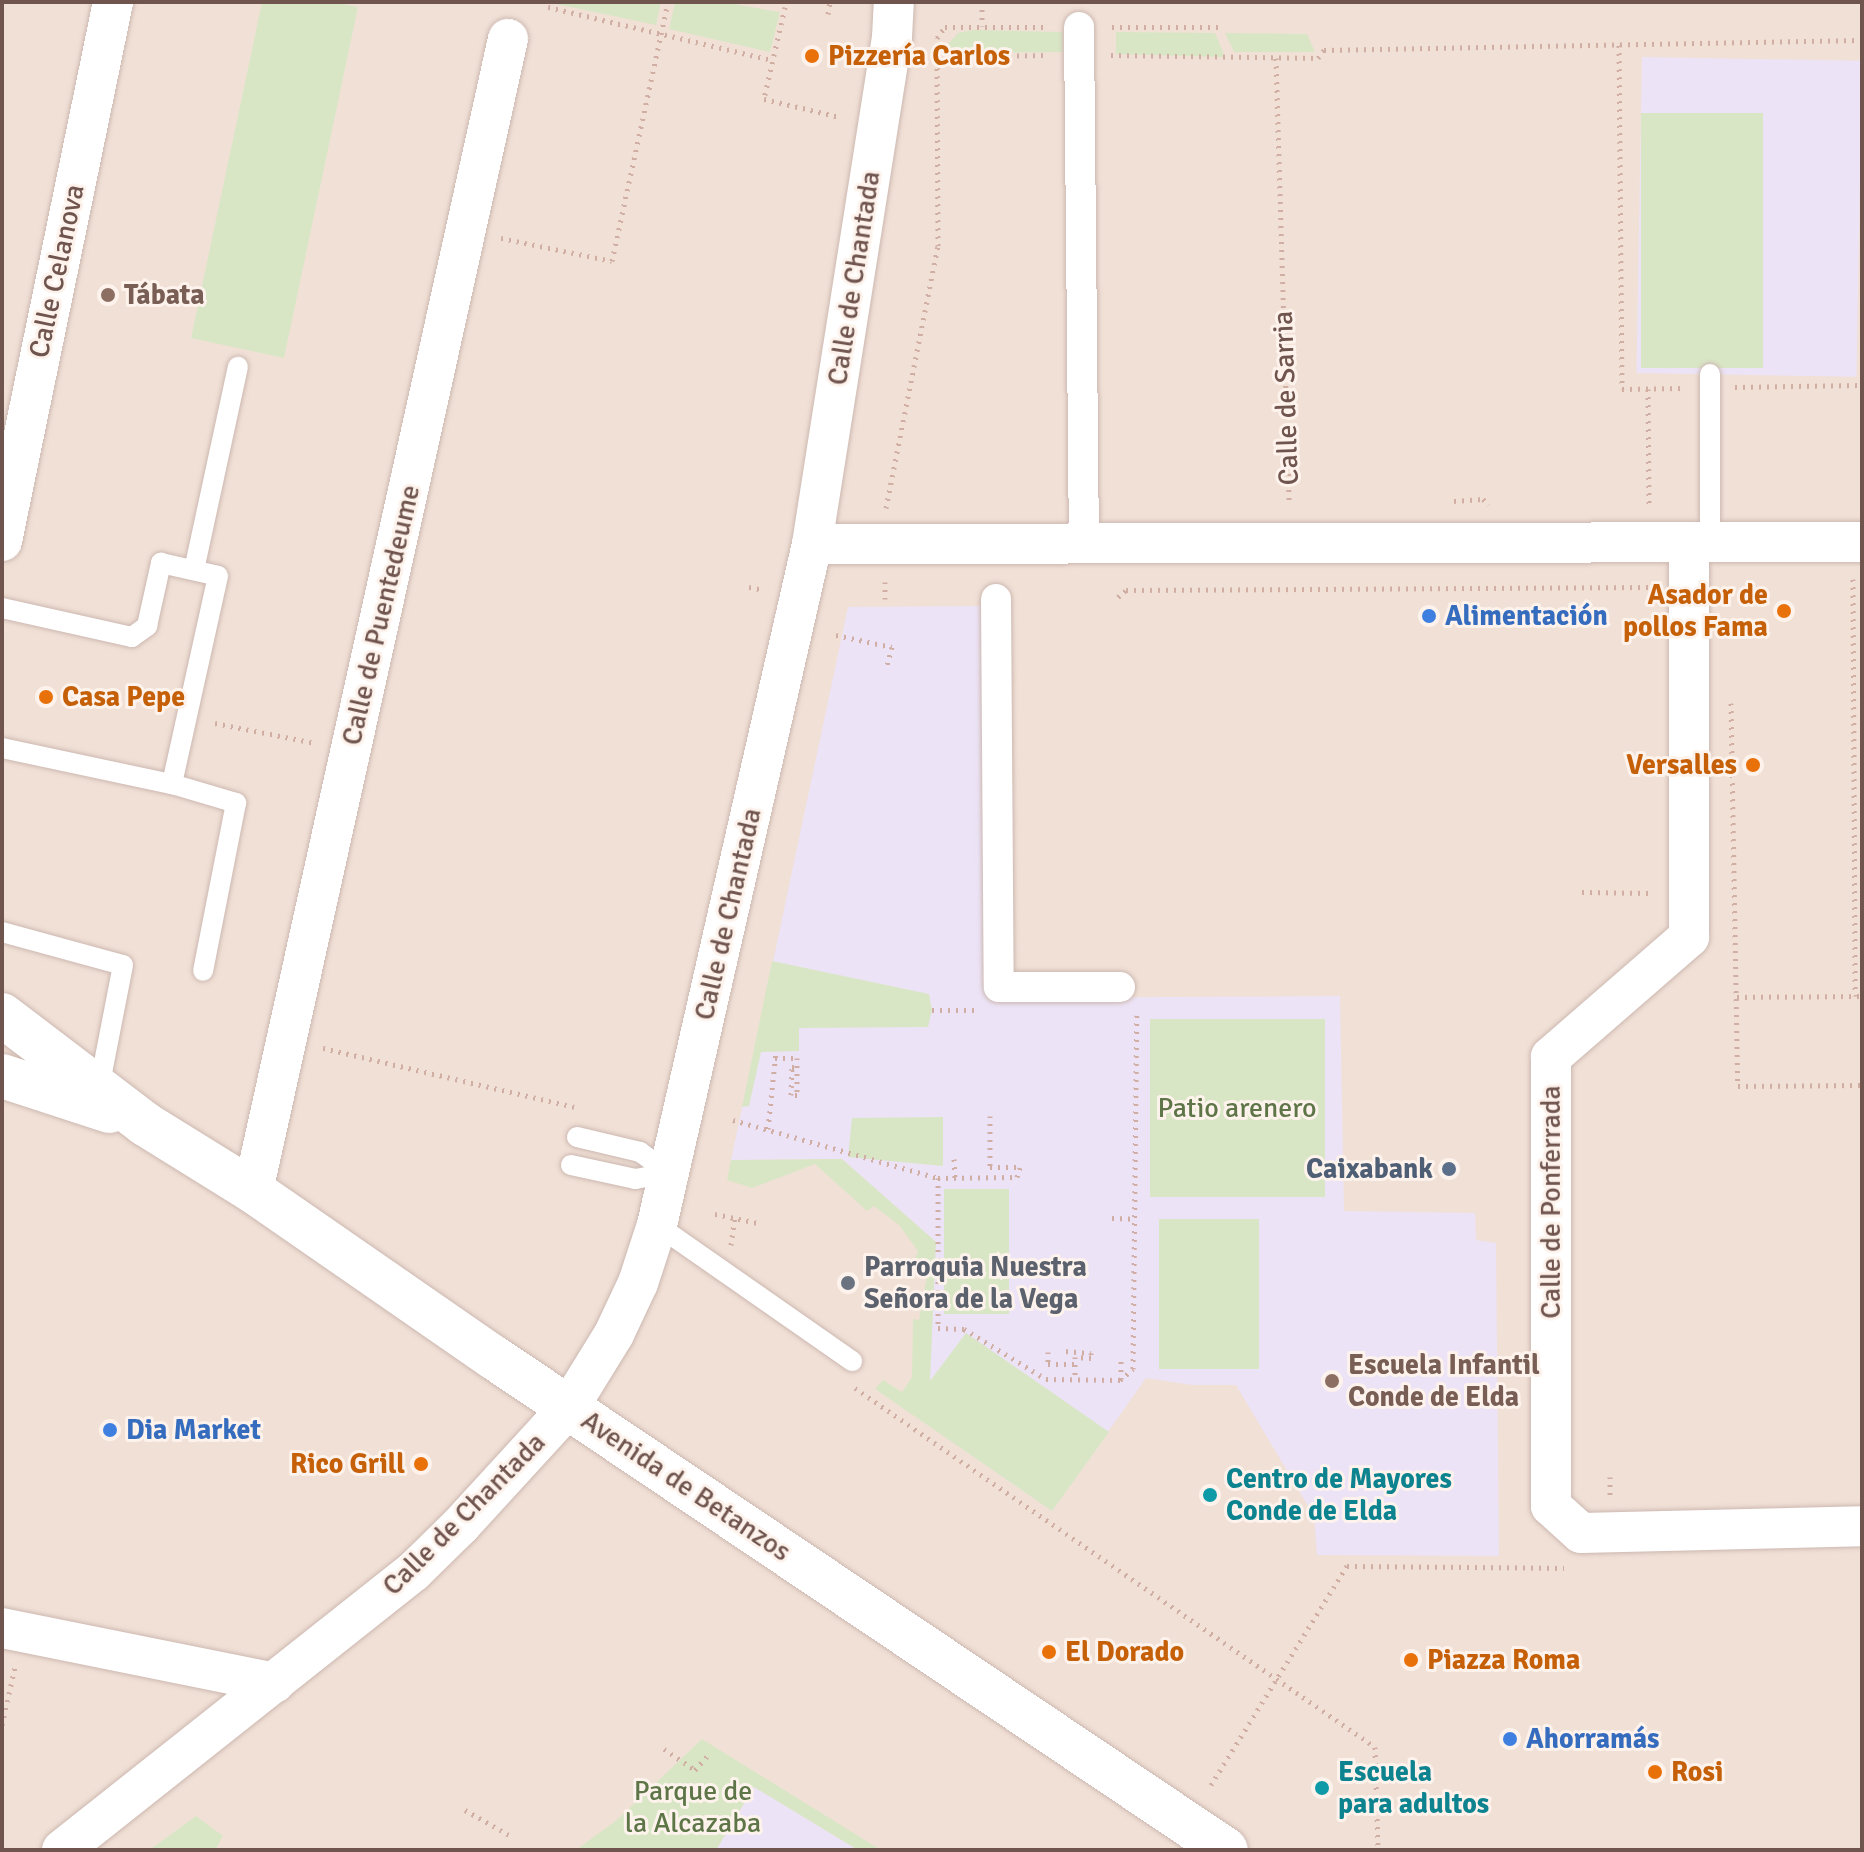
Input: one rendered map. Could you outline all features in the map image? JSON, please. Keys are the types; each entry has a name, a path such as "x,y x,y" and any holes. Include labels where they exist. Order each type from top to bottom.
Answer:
{"street":[{"name":"Calle Celanova","path":"2,541 113,2"},
{"name":"Calle de Chantada","path":"62,1850 413,1572 477,1508 569,1407 614,1334 638,1283 657,1225 812,544 887,66 894,2"},
{"name":"Calle de Puentedeume","path":"253,1191 508,39"},
{"path":"1079,41 1084,544"},
{"path":"812,544 1084,544 1674,533 1858,542"},
{"name":"Calle de Ponferrada","path":"1674,533 1670,587 1689,937 1551,1057 1551,1506 1581,1533 1862,1526"},
{"path":"996,599 999,987 1120,987"},
{"name":"Avenida de Betanzos","path":"2,1015 145,1124 253,1191 1226,1850"},
{"name":"Avenida de Betanzos","path":"2,1076 145,1124"},
{"path":"12,1630 274,1683"}],"lane":[{"path":"194,570 238,367"},
{"path":"1674,533 1711,381"},
{"path":"2,608 132,637 147,626 161,563 218,576 172,784"},
{"path":"2,748 172,784 236,803 203,971"},
{"path":"2,932 123,965 99,1088"},
{"path":"577,1137 640,1152 669,1173"},
{"path":"571,1165 635,1179 669,1173"},
{"path":"657,1225 852,1361"}],"path":[{"path":"486,234 612,261 668,2"},
{"path":"828,14 830,2"},
{"path":"982,2 982,26"},
{"path":"548,7 773,60"},
{"path":"785,7 764,99 845,118"},
{"path":"885,514 938,246 937,38"},
{"path":"937,57 1079,41 1276,58 1318,58 1324,50 1862,40"},
{"path":"1619,45 1622,389 1711,381 1862,385"},
{"name":"Calle de Sarria","path":"1276,58 1289,512"},
{"path":"1118,597 1126,590 1670,587 1674,533 1648,389"},
{"path":"1442,509 1453,501 1483,499 1496,513"},
{"path":"1634,506 1674,533"},
{"path":"1737,997 1859,996 1858,542"},
{"path":"836,635 892,647 887,666"},
{"path":"1731,695 1738,1086 1862,1085"},
{"path":"187,717 351,750"},
{"path":"938,1178 938,1328 964,1329 1046,1379 1120,1380 1133,1369 1136,1022"},
{"path":"315,1046 587,1110"},
{"path":"768,1129 776,1055 798,1058 798,1067 797,1095 791,1095 792,1067 798,1067"},
{"path":"733,1120 938,1178 1017,1177 1018,1167 990,1167 990,1116"},
{"path":"1125,1139 1135,1139"},
{"path":"954,1159 955,1178"},
{"path":"715,1214 758,1223"},
{"path":"1112,1218 1135,1219"},
{"path":"1066,1351 1091,1353 1091,1358 1075,1357 1075,1379"},
{"path":"1048,1352 1048,1364 1075,1364"},
{"path":"1120,1380 1121,1359"},
{"path":"848,1384 1375,1747 1378,1850"},
{"path":"1211,1785 1347,1566 1580,1568"},
{"path":"2,1725 12,1630"},
{"path":"664,1749 695,1770 708,1755"},
{"path":"465,1810 509,1835"}],"shaded area":[{"path":"2,2 1862,2 1862,1850 2,1850"},
{"path":"1642,57 1862,61 1856,377 1636,373"},
{"path":"983,606 990,998 1340,996 1344,1211 1475,1213 1476,1240 1496,1243 1499,1556 1317,1555 1314,1516 1236,1385 1192,1385 1146,1378 1052,1511 909,1412 936,1242 842,1159 731,1160 848,607"},
{"path":"754,1787 858,1850 716,1850"}],"green space":[{"path":"262,2 334,2 358,7 284,358 191,338"},
{"path":"547,2 661,2 656,25"},
{"path":"675,2 722,2 780,12 770,52 669,29"},
{"path":"973,30 1063,32 1063,52 949,53 948,44 958,33"},
{"path":"1116,32 1215,33 1225,57 1116,54"},
{"path":"1225,33 1307,34 1315,52 1234,52"},
{"path":"1641,113 1763,113 1763,368 1641,368"},
{"path":"772,961 929,994 932,1010 928,1027 799,1028 799,1051 761,1052 749,1106 742,1107"},
{"name":"Patio arenero","path":"1150,1019 1325,1019 1325,1197 1150,1197"},
{"path":"943,1117 943,1166 848,1157 852,1118"},
{"path":"842,1159 936,1242 930,1381 966,1333 1109,1432 1052,1511 875,1389 883,1380 902,1392 912,1377 913,1319 919,1320 929,1266 913,1263 918,1251 899,1225 874,1206 867,1211 815,1164 752,1188 727,1180 731,1160"},
{"path":"944,1189 1009,1189 1009,1314 944,1314"},
{"path":"1159,1219 1259,1219 1259,1369 1159,1369"},
{"name":"Parque de la Alcazaba","path":"702,1739 881,1850 858,1850 754,1787 716,1850 576,1850 618,1819"},
{"path":"196,1816 223,1836 215,1850 152,1848"}],"place":[{"name":"Pizzería Carlos","path":"812,56"},
{"name":"Tábata","path":"108,295"},
{"name":"Asador de pollos Fama","path":"1784,611"},
{"name":"Alimentación","path":"1429,616"},
{"name":"Casa Pepe","path":"46,697"},
{"name":"Versalles","path":"1753,765"},
{"name":"Caixabank","path":"1449,1169"},
{"name":"Parroquia Nuestra Señora de la Vega","path":"848,1283"},
{"name":"Escuela Infantil Conde de Elda","path":"1332,1381"},
{"name":"Dia Market","path":"110,1430"},
{"name":"Rico Grill","path":"421,1464"},
{"name":"Centro de Mayores Conde de Elda","path":"1210,1495"},
{"name":"El Dorado","path":"1049,1652"},
{"name":"Piazza Roma","path":"1411,1660"},
{"name":"Ahorramás","path":"1510,1739"},
{"name":"Rosi","path":"1655,1772"},
{"name":"Escuela para adultos","path":"1322,1788"}]}
